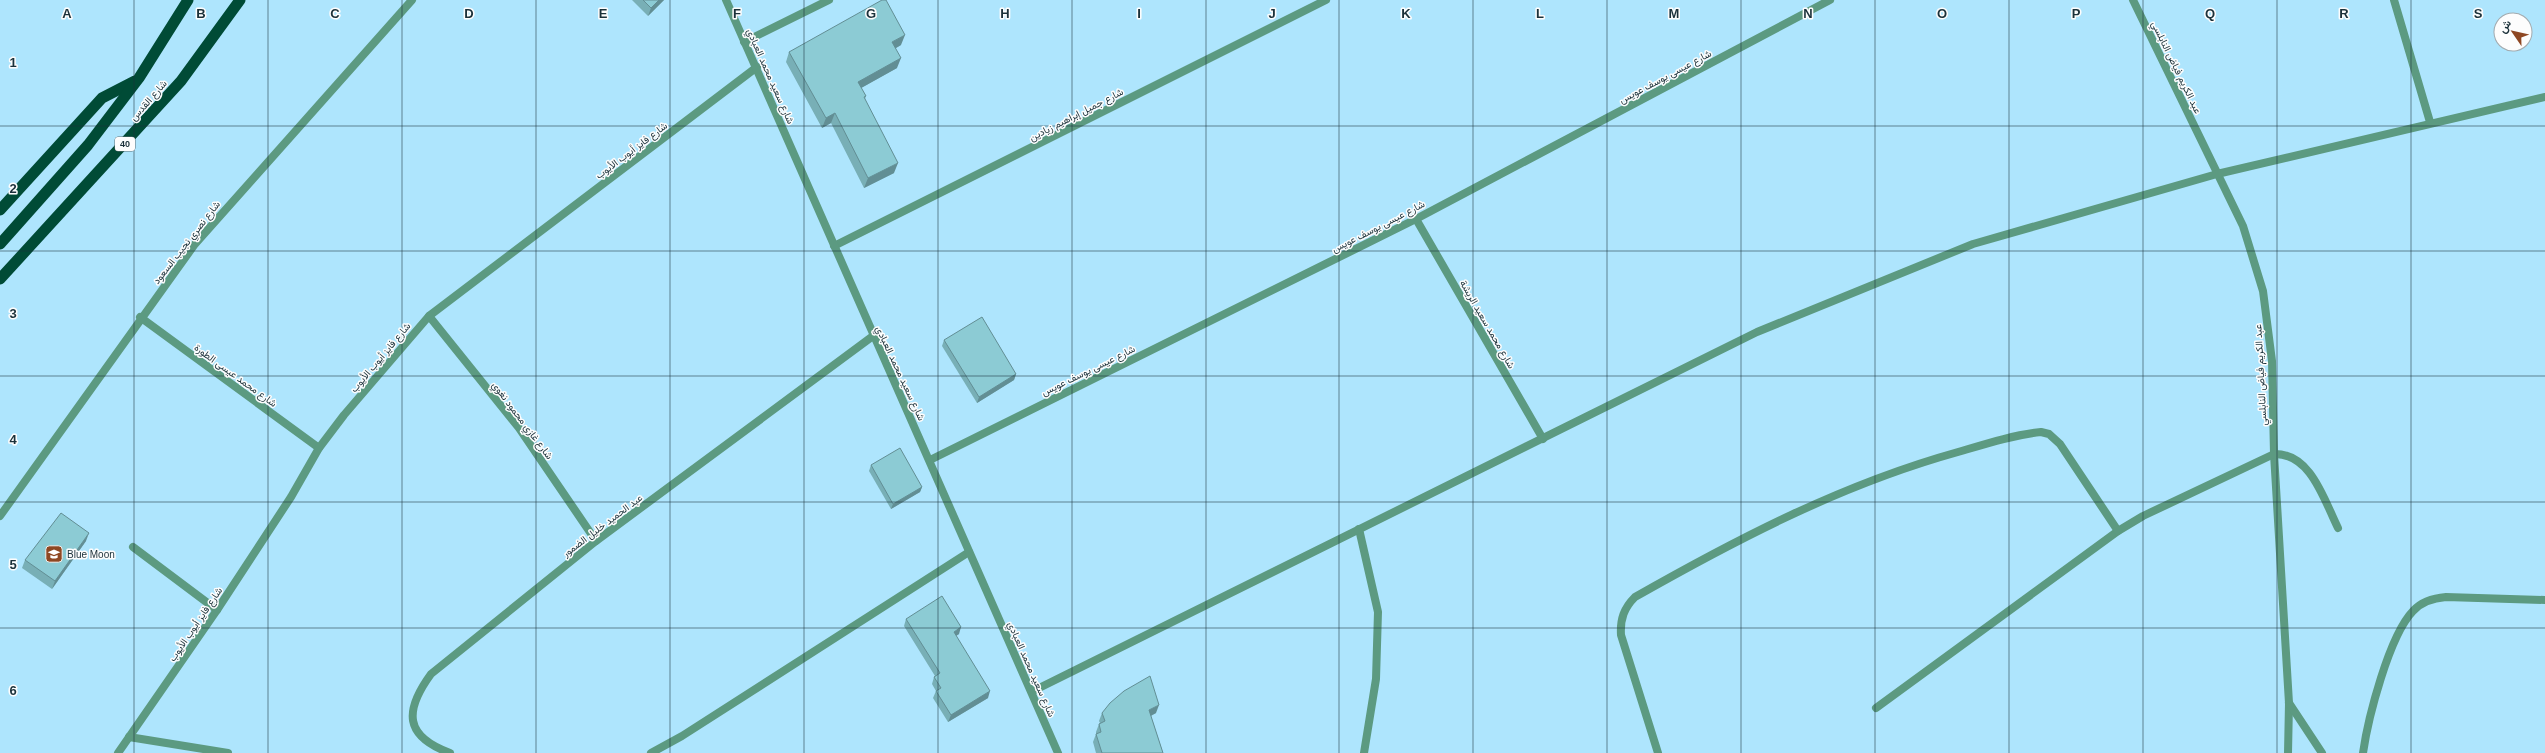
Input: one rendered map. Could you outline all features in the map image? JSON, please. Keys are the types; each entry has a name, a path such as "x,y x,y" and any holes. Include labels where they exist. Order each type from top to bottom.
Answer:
{"highway":[{"name":"شارع القدس","path":"0,244 88,145 139,78 188,0"},
{"name":"شارع القدس","path":"0,279 181,81 240,0"},
{"path":"0,210 102,98 139,78"}],"street":[{"name":"شارع نصري نجيب السعود","path":"0,516 140,317 216,219 412,0"},
{"name":"شارع سعيد محمد العبادي","path":"726,0 744,42 757,67 873,336 930,460 969,552 1033,691 1058,753"},
{"path":"744,42 829,0"},
{"name":"شارع جميل إبراهيم زيادين","path":"834,246 1312,3 1326,0"},
{"name":"شارع عيسى يوسف عويس","path":"930,460 1416,219 1830,0"},
{"name":"عبد الكريم فياض النابلسي","path":"2133,0 2243,226 2263,291 2272,361 2274,454 2289,703 2288,753"},
{"path":"2394,0 2430,122"},
{"name":"شارع فايز أيوب الأيوب","path":"118,753 217,610 291,498 319,448 344,415 429,316 757,67"},
{"path":"1033,691 1758,332 1973,244 2217,174 2430,122 2545,97"},
{"name":"شارع محمد سعيد الريشة","path":"1416,219 1542,439"},
{"name":"شارع غازي محمود نغوي","path":"429,316 519,428 596,541"},
{"name":"شارع محمد عيسى الطورة","path":"140,317 319,448"},
{"name":"عبد الحميد خليل الضمور","path":"450,753 437,748 416,733 412,724 418,691 431,674 596,541 873,336"},
{"path":"1658,753 1621,635 1621,619 1624,610 1635,597 1756,530 1841,492 1893,472 1985,444 2041,432 2049,434 2060,444 2118,532"},
{"path":"1876,708 2118,532 2143,516 2274,454 2289,455 2303,463 2338,528"},
{"path":"1359,529 1378,612 1376,679 1364,753"},
{"path":"133,547 217,610"},
{"path":"651,753 682,736 969,552"},
{"path":"2363,753 2369,720 2387,664 2405,622 2412,612 2422,603 2433,598 2446,597 2545,600"},
{"path":"2289,703 2322,753"},
{"path":"129,737 228,753"}],"building":[{"path":"643,0 659,0 651,8"},
{"path":"882,0 886,0 905,35 892,42 901,58 858,82 866,96 864,97 898,163 868,178 835,113 826,118 789,52"},
{"path":"982,317 1016,374 979,397 944,340"},
{"path":"900,448 922,487 893,504 871,465"},
{"name":"Blue Moon","path":"61,513 89,533 55,581 25,560"},
{"path":"942,596 961,627 954,632 990,691 951,715 936,691 941,688 934,677 940,673 906,619"},
{"path":"1150,676 1159,705 1149,710 1163,753 1102,753 1096,734 1101,732 1099,724 1105,721 1102,713 1110,703 1124,691"}],"place":[{"name":"Blue Moon","path":"54,554"}]}
